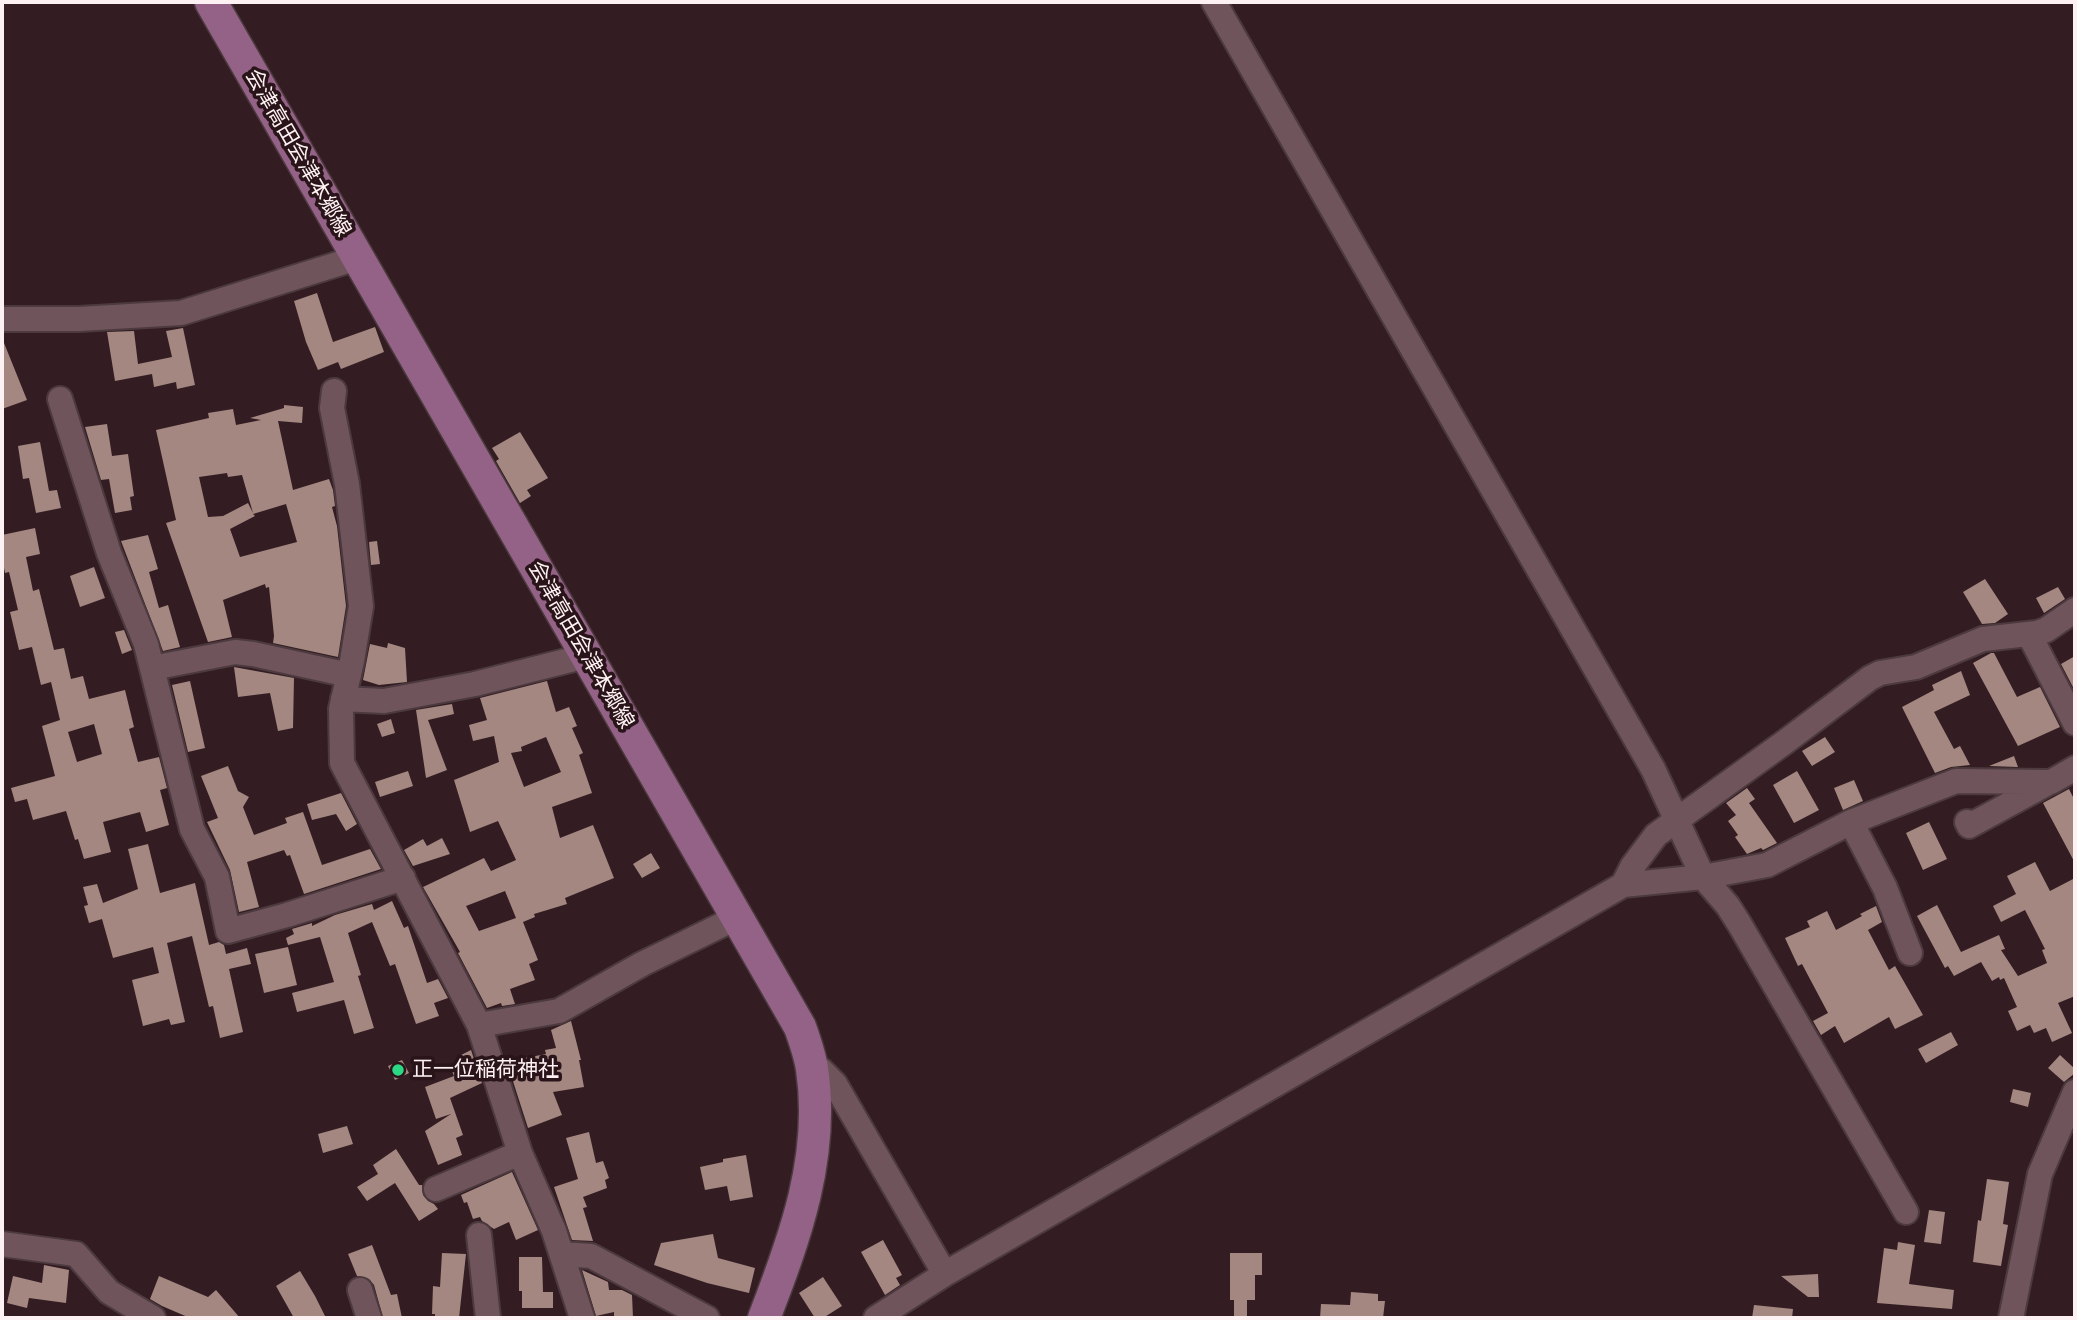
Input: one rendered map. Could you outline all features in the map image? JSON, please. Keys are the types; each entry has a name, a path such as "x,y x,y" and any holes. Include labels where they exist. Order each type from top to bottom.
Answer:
{"main road":[{"name":"会津高田会津本郷線","path":"211,2 800,1027 812,1066 816,1112 814,1156 794,1235 764,1318"}],"street":[{"path":"1214,2 1653,769 1703,877 1740,925 1906,1212"},
{"path":"2,319 79,319 181,313 357,258"},
{"path":"334,391 332,408 347,485 361,606 341,709 342,763 480,1025 520,1153 532,1176 562,1254 582,1318"},
{"path":"60,399 109,553 146,645 192,829 217,877 228,931 402,878"},
{"path":"1623,885 1632,867 1656,835 1870,678 1880,673 1916,667 1983,639 2046,630 2075,610"},
{"path":"2029,634 2075,723"},
{"path":"343,699 384,701 475,684 574,659 584,651"},
{"path":"152,668 235,652 349,675"},
{"path":"1967,822 1969,826 2075,768"},
{"path":"876,1318 948,1272 1623,885 1703,877 1766,865 1851,822 1955,781 2051,782"},
{"path":"1851,822 1885,888 1910,953"},
{"path":"480,1025 559,1011 642,964 738,917"},
{"path":"812,1066 821,1070 835,1084 939,1264 948,1272"},
{"path":"2011,1318 2040,1174 2075,1092"},
{"path":"436,1189 520,1153"},
{"path":"479,1235 488,1318"},
{"path":"2,1244 76,1254 108,1292 153,1318"},
{"path":"562,1254 591,1256 707,1318"},
{"path":"360,1290 369,1318"}],"building":[{"path":"317,293 333,342 375,327 384,352 341,369 338,362 318,370 306,342 294,301"},
{"path":"183,328 195,385 177,389 176,382 154,387 152,374 115,381 107,332 134,331 138,364 172,357 166,331"},
{"path":"2,338 27,400 2,409"},
{"path":"284,405 303,407 302,423 278,421 293,490 329,479 333,490 335,506 332,507 337,526 346,606 338,657 273,643 269,587 266,588 265,584 223,600 232,637 208,642 166,523 176,520 156,430 209,418 208,413 233,409 236,425 261,420 250,418 284,408","holes":["227,473 228,477 242,475 253,513 248,503 223,516 208,517 199,477","286,504 297,542 240,557 230,529 255,516 253,514"]},
{"path":"107,424 112,456 128,454 134,496 130,497 132,510 115,513 109,479 101,480 85,427"},
{"path":"520,432 548,478 527,490 531,496 520,503 496,461 499,459 492,448"},
{"path":"40,442 49,491 57,490 61,508 36,513 29,478 23,479 18,446"},
{"path":"35,528 40,554 26,557 33,591 39,589 54,650 64,648 71,679 83,676 89,699 125,690 134,727 129,729 138,762 159,757 167,788 160,790 169,825 146,832 140,812 103,822 111,852 84,859 66,811 33,820 27,799 15,802 11,788 55,776 42,726 60,720 51,682 41,685 32,647 19,650 10,612 18,610 9,572 5,573 2,535","holes":["94,724 102,754 77,762 68,732"]},
{"path":"148,535 158,569 149,572 159,608 168,605 180,647 163,651 121,541"},
{"path":"377,541 380,564 371,565 369,542"},
{"path":"94,567 105,598 80,607 70,576"},
{"path":"1985,579 2008,614 1995,623 1982,624 1963,592"},
{"path":"2058,587 2065,599 2044,613 2036,598"},
{"path":"124,630 132,650 122,654 115,632"},
{"path":"388,643 405,648 407,682 379,685 363,680 370,644 387,648"},
{"path":"1994,653 2017,697 2040,687 2060,727 2018,746 1973,663"},
{"path":"2075,656 2075,691 2061,664"},
{"path":"234,667 294,678 293,728 278,731 270,693 238,697"},
{"path":"1961,671 1970,695 1934,712 1954,749 1960,746 1970,765 1951,767 1935,773 1902,707 1934,690 1932,685"},
{"path":"190,681 205,748 188,752 172,685"},
{"path":"547,681 556,712 569,707 577,726 572,728 583,753 579,755 592,793 552,807 560,838 593,825 614,878 565,898 567,904 534,914 535,917 523,922 538,960 529,964 535,980 510,989 515,1004 502,1006 501,1003 487,1008 458,953 460,952 423,887 484,858 491,871 516,860 498,821 470,832 454,780 499,762 494,736 473,741 469,725 487,720 480,698","holes":["546,737 561,772 524,787 511,753 522,751 521,747","505,891 516,918 479,931 466,906"]},
{"path":"452,704 454,714 428,720 447,770 426,778 416,710"},
{"path":"391,719 395,733 382,737 377,724"},
{"path":"1825,737 1835,752 1812,766 1802,751"},
{"path":"2014,756 2018,767 1989,766"},
{"path":"228,766 238,791 249,797 243,807 254,835 287,823 285,818 303,812 322,865 370,849 381,869 304,894 290,855 287,856 284,850 247,862 259,907 239,912 230,870 207,822 218,818 201,776"},
{"path":"408,771 413,786 380,797 375,782"},
{"path":"1797,771 1819,810 1794,823 1773,785"},
{"path":"1854,780 1863,801 1843,810 1834,788"},
{"path":"1747,788 1755,799 1749,803 1777,843 1747,854 1728,821 1736,815 1726,803"},
{"path":"2069,789 2075,801 2075,863 2043,803"},
{"path":"341,793 357,824 346,831 336,814 312,820 307,804"},
{"path":"1929,822 1947,859 1923,870 1906,833"},
{"path":"442,838 450,854 413,866 404,850 423,839 427,846"},
{"path":"148,844 160,893 195,883 209,945 219,942 224,945 226,954 247,948 251,964 229,969 243,1032 220,1038 213,1006 209,1007 192,936 167,943 185,1022 171,1025 169,1019 143,1026 132,980 159,973 153,947 113,958 102,919 89,923 84,906 88,905 83,887 97,884 103,903 138,889 128,849"},
{"path":"651,853 660,868 642,878 633,864"},
{"path":"2035,862 2050,891 2075,878 2075,996 2058,1003 2072,1033 2052,1042 2046,1028 2034,1033 2030,1025 2017,1031 2008,1011 2017,1007 2004,978 2000,980 1999,977 1992,981 1981,962 1954,976 1948,966 1945,968 1917,916 1937,905 1961,952 1999,935 2005,949 2001,950 2018,976 2047,963 2042,950 2045,949 2025,910 2001,922 1993,906 2016,894 2007,876"},
{"path":"392,901 404,928 408,926 427,983 438,979 448,998 434,1003 439,1016 416,1024 395,964 390,966 372,922 348,933 374,1028 354,1034 344,1000 297,1012 292,993 334,982 320,937 288,945 286,938 294,934 292,929 312,923 312,926 335,915 372,904 374,910"},
{"path":"1876,906 1882,922 1868,930 1889,970 1895,966 1923,1015 1895,1029 1889,1017 1844,1043 1835,1026 1821,1035 1813,1021 1828,1013 1802,964 1798,966 1785,938 1810,927 1807,921 1827,911 1836,930"},
{"path":"288,947 297,985 264,993 255,954"},
{"path":"571,1021 581,1060 584,1087 553,1092 562,1115 528,1128 510,1072 521,1068 520,1059 546,1054 545,1050 556,1048 551,1030"},
{"path":"1951,1032 1958,1045 1926,1063 1918,1049"},
{"path":"471,1050 482,1083 450,1098 463,1135 456,1138 462,1155 438,1165 425,1131 451,1114 436,1119 425,1087 454,1076 452,1071 464,1065 459,1056"},
{"path":"2060,1055 2075,1069 2075,1073 2064,1082 2048,1068"},
{"path":"402,1060 409,1073 395,1080 388,1066"},
{"path":"2013,1089 2031,1093 2028,1107 2010,1102"},
{"path":"347,1126 353,1144 323,1153 318,1134"},
{"path":"589,1132 596,1163 603,1161 609,1178 605,1180 607,1188 583,1197 587,1207 583,1208 593,1241 572,1240 554,1187 578,1179 566,1138"},
{"path":"396,1149 419,1185 422,1185 423,1195 438,1209 419,1221 395,1183 367,1201 357,1187 378,1174 373,1165"},
{"path":"746,1155 753,1197 730,1201 727,1186 705,1190 700,1167"},
{"path":"512,1172 538,1230 516,1240 509,1222 494,1229 480,1217 473,1219 467,1202 464,1203 461,1195"},
{"path":"1987,1179 2009,1182 2003,1224 2008,1225 2001,1266 1973,1262"},
{"path":"1929,1210 1945,1212 1941,1244 1924,1242"},
{"path":"713,1234 718,1258 755,1268 749,1293 707,1283 654,1265 661,1243"},
{"path":"883,1240 902,1275 896,1278 900,1285 885,1295 861,1252"},
{"path":"1898,1242 1915,1245 1909,1284 1954,1290 1952,1309 1877,1303 1884,1248 1897,1250"},
{"path":"372,1245 391,1295 397,1294 402,1318 383,1318 374,1285 369,1279 357,1276 348,1254"},
{"path":"442,1253 466,1254 459,1318 435,1318 435,1314 432,1314 433,1286 440,1287"},
{"path":"1230,1253 1262,1253 1262,1275 1255,1275 1255,1300 1247,1300 1247,1318 1234,1318 1234,1300 1230,1300"},
{"path":"519,1257 542,1257 543,1292 553,1292 553,1308 522,1308"},
{"path":"44,1265 69,1270 66,1303 29,1298 27,1308 7,1303 13,1276 42,1283"},
{"path":"582,1270 608,1282 609,1290 622,1290 632,1295 633,1318 614,1318 614,1312 596,1316"},
{"path":"300,1271 326,1318 294,1318 276,1286"},
{"path":"1818,1274 1819,1297 1808,1297 1781,1276"},
{"path":"159,1276 208,1297 216,1290 240,1318 190,1318 162,1306 150,1299"},
{"path":"823,1277 842,1306 823,1318 815,1318 799,1293"},
{"path":"1351,1292 1378,1294 1378,1301 1385,1301 1383,1318 1320,1318 1321,1304 1350,1305"},
{"path":"1754,1305 1793,1309 1792,1318 1752,1318"}],"place":[{"name":"正一位稲荷神社","path":"398,1070"}]}
